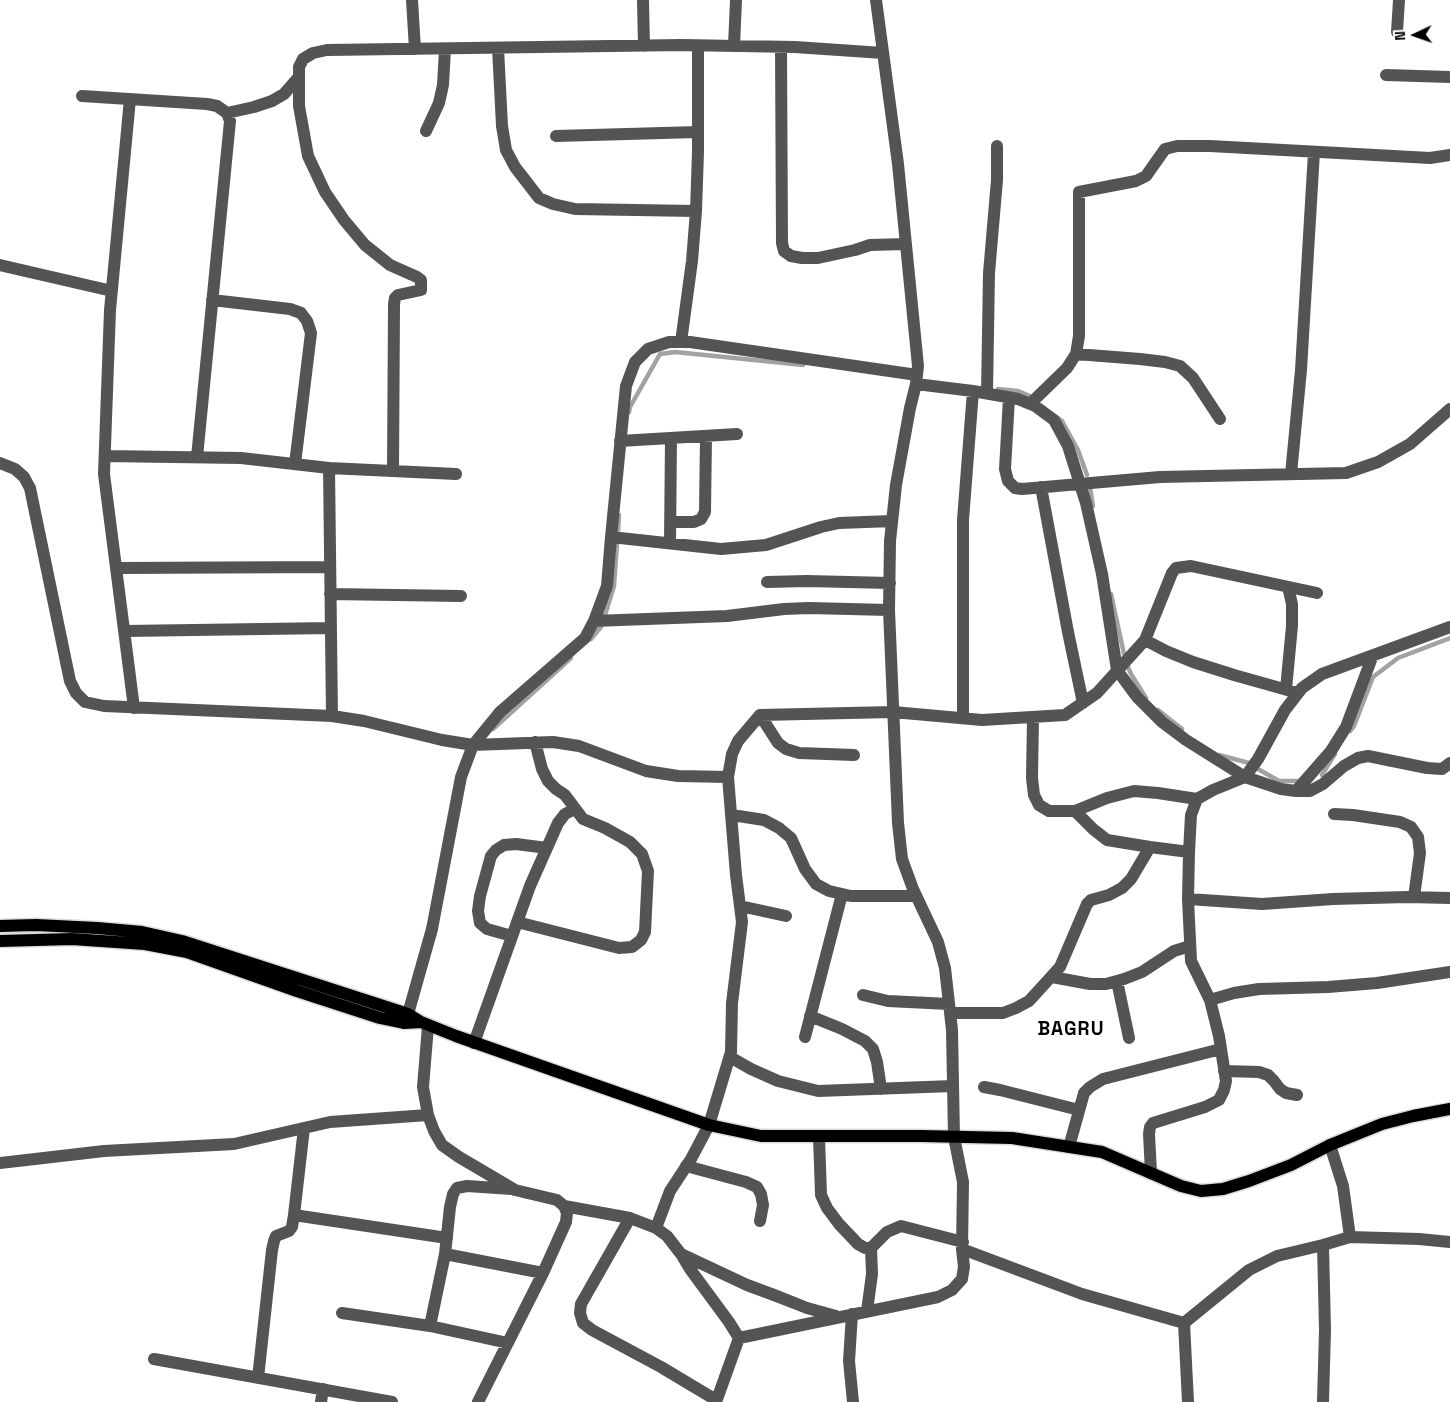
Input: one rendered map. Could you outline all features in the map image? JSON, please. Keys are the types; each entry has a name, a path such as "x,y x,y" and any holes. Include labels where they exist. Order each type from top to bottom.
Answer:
{"main road":[{"path":"0,926 36,925 97,928 142,932 182,941 709,1125 761,1136 1012,1138 1102,1152 1181,1186 1201,1191 1224,1189 1249,1181 1291,1165 1330,1145 1382,1124 1450,1109"},
{"path":"0,941 72,939 145,944 179,950 380,1018 406,1019"}],"street":[{"path":"412,0 415,49"},
{"path":"643,0 644,46"},
{"path":"734,46 736,0"},
{"path":"739,1338 838,1316 938,1297 952,1290 962,1279 964,1267 962,1246 963,1182 954,1137 952,1030 945,968 938,942 916,896 902,859 898,823 889,610 890,542 896,486 918,366 898,164 876,0"},
{"path":"1397,32 1399,0"},
{"path":"393,471 394,304 398,294 420,290 421,280 390,265 365,245 344,220 325,192 308,156 299,106 298,67 303,59 327,50 644,46 781,47 883,53"},
{"path":"681,342 692,261 696,210 698,46"},
{"path":"781,47 782,243 784,251 791,256 818,258 870,245 906,244"},
{"path":"498,48 502,126 506,150 515,167 540,198 553,204 575,209 696,210"},
{"path":"426,130 439,103 443,85 446,49"},
{"path":"1386,75 1450,77"},
{"path":"227,112 254,107 272,101 284,94 298,78"},
{"path":"82,96 207,104 217,106 227,112 230,121 197,457"},
{"path":"130,99 112,291 104,474 134,708"},
{"path":"556,136 698,132"},
{"path":"987,393 989,273 998,172 997,146"},
{"path":"1030,404 1067,368 1076,354 1079,336 1079,192 1136,181 1146,176 1165,149 1177,146 1210,146 1430,158 1450,155"},
{"path":"1291,474 1300,370 1314,152"},
{"path":"0,266 112,291"},
{"path":"212,300 290,309 301,313 307,321 311,333 295,464"},
{"path":"406,1019 432,929 461,777 472,745 500,712 584,638 594,621 607,586 610,537 626,386 635,362 648,348 669,342 690,342 916,379 987,393 1035,406 1054,420 1068,446 1086,503 1102,574 1118,670 1137,697 1162,722 1186,740 1245,777 1281,790 1310,791 1323,784 1344,766 1358,758 1368,756 1427,768 1450,768"},
{"path":"1076,354 1140,359 1180,366 1193,378 1220,419"},
{"path":"963,718 962,520 973,391"},
{"path":"1009,398 1005,469 1008,481 1015,488 1022,489 1160,477 1346,473 1378,462 1410,444 1450,409"},
{"path":"620,441 737,434"},
{"path":"670,522 702,520 705,512 706,436"},
{"path":"670,544 671,438"},
{"path":"105,456 241,458 329,468 456,474"},
{"path":"0,463 15,469 24,477 30,488 70,681 76,693 85,702 104,706 134,708 332,716 364,721 442,740 472,745 553,742 579,746 646,771 678,776 728,777"},
{"path":"329,468 332,716"},
{"path":"1041,487 1083,702"},
{"path":"610,537 721,549 766,545 839,523 892,521"},
{"path":"656,1228 670,1191 691,1159 709,1125 730,1057 732,1003 742,922 728,777 732,754 738,741 760,716 893,712 982,720 1065,715 1097,693 1146,640 1172,573 1176,568 1191,566 1317,593"},
{"path":"116,568 330,567"},
{"path":"767,582 890,583"},
{"path":"1032,717 1032,778 1034,795 1039,805 1049,811 1075,812 1107,798 1134,791 1158,792 1197,799 1213,790 1245,777 1258,759 1285,710 1292,691 1292,604 1288,587"},
{"path":"330,594 461,596"},
{"path":"594,621 727,616 809,608 889,610"},
{"path":"1146,640 1166,651 1234,676 1292,691 1302,688 1322,674 1450,627"},
{"path":"124,632 330,628"},
{"path":"1296,791 1331,751 1346,727 1373,656"},
{"path":"760,716 778,743 786,749 799,753 854,755"},
{"path":"517,922 619,948 632,947 641,940 645,932 648,871 642,854 630,842 605,828 583,819 565,795 548,780 542,769 535,742"},
{"path":"1151,1173 1150,1127 1154,1123 1205,1107 1219,1100 1226,1081 1210,1000 1191,961 1188,899 1191,815 1197,799"},
{"path":"474,1043 530,886 558,823 565,814 575,809"},
{"path":"1075,812 1107,840 1190,852"},
{"path":"1334,814 1353,814 1400,822 1411,827 1418,837 1420,853 1414,897"},
{"path":"732,815 764,820 779,828 791,838 805,869 816,884 829,891 851,896 916,896"},
{"path":"512,936 487,929 480,922 478,911 480,896 491,856 496,850 504,846 516,844 547,848"},
{"path":"863,995 888,1001 1003,1013 1029,1002 1060,967 1087,904 1091,900 1109,895 1122,888 1131,879 1150,847"},
{"path":"805,1037 842,894"},
{"path":"1188,899 1262,904 1333,899 1450,898"},
{"path":"740,906 786,916"},
{"path":"1052,977 1090,984 1106,984 1142,972 1174,950 1190,946"},
{"path":"1210,1000 1234,993 1259,989 1328,988 1450,972"},
{"path":"1117,981 1129,1038"},
{"path":"810,1016 865,1041 873,1049 881,1089"},
{"path":"424,1024 424,1087 428,1115 434,1131 442,1145 516,1190"},
{"path":"1069,1147 1084,1093 1090,1087 1103,1079 1221,1049"},
{"path":"730,1057 778,1081 818,1090 953,1086"},
{"path":"1224,1071 1258,1072 1268,1075 1280,1089 1286,1093 1297,1095"},
{"path":"984,1087 1079,1110"},
{"path":"0,1163 104,1151 234,1144 330,1122 428,1115"},
{"path":"258,1378 274,1241 276,1236 289,1231 292,1227 304,1128"},
{"path":"818,1136 821,1195 827,1208 839,1224 858,1244 865,1248 871,1248 887,1232 901,1226 962,1246 1082,1294 1184,1323"},
{"path":"1330,1145 1343,1186 1350,1237"},
{"path":"686,1166 757,1186 763,1205 760,1221"},
{"path":"430,1326 445,1254 450,1207 453,1194 457,1188 466,1186 516,1190 558,1200 564,1206 567,1213 566,1222 543,1273 478,1402"},
{"path":"564,1206 630,1218 656,1228 682,1254 690,1269 739,1338"},
{"path":"294,1215 447,1238"},
{"path":"630,1218 581,1304 580,1313 583,1323 592,1330 661,1367 716,1401 739,1338"},
{"path":"1184,1323 1248,1270 1277,1256 1350,1237 1450,1242"},
{"path":"1324,1245 1324,1402"},
{"path":"867,1311 872,1274 871,1248"},
{"path":"445,1254 543,1273"},
{"path":"682,1254 774,1296 807,1308 838,1316"},
{"path":"342,1313 430,1326 508,1343"},
{"path":"852,1314 849,1361 853,1402"},
{"path":"1184,1323 1188,1402"},
{"path":"154,1359 258,1378 322,1396 392,1402"}],"waterway":[{"path":"629,412 660,354 675,352 803,365"},
{"path":"998,389 1018,391 1030,396"},
{"path":"1058,418 1062,421 1078,450 1087,475"},
{"path":"1090,487 1093,506"},
{"path":"618,531 619,515"},
{"path":"605,615 614,586 617,544"},
{"path":"1111,594 1124,654"},
{"path":"591,639 601,627"},
{"path":"1350,731 1354,726 1373,677 1398,658 1450,638"},
{"path":"493,729 571,658"},
{"path":"1128,667 1146,698"},
{"path":"1158,710 1182,729"},
{"path":"1322,775 1335,754"},
{"path":"1219,755 1249,763"},
{"path":"1258,769 1279,781 1299,781"}],"district":[{"name":"BAGRU","path":"1071,1030"}]}
